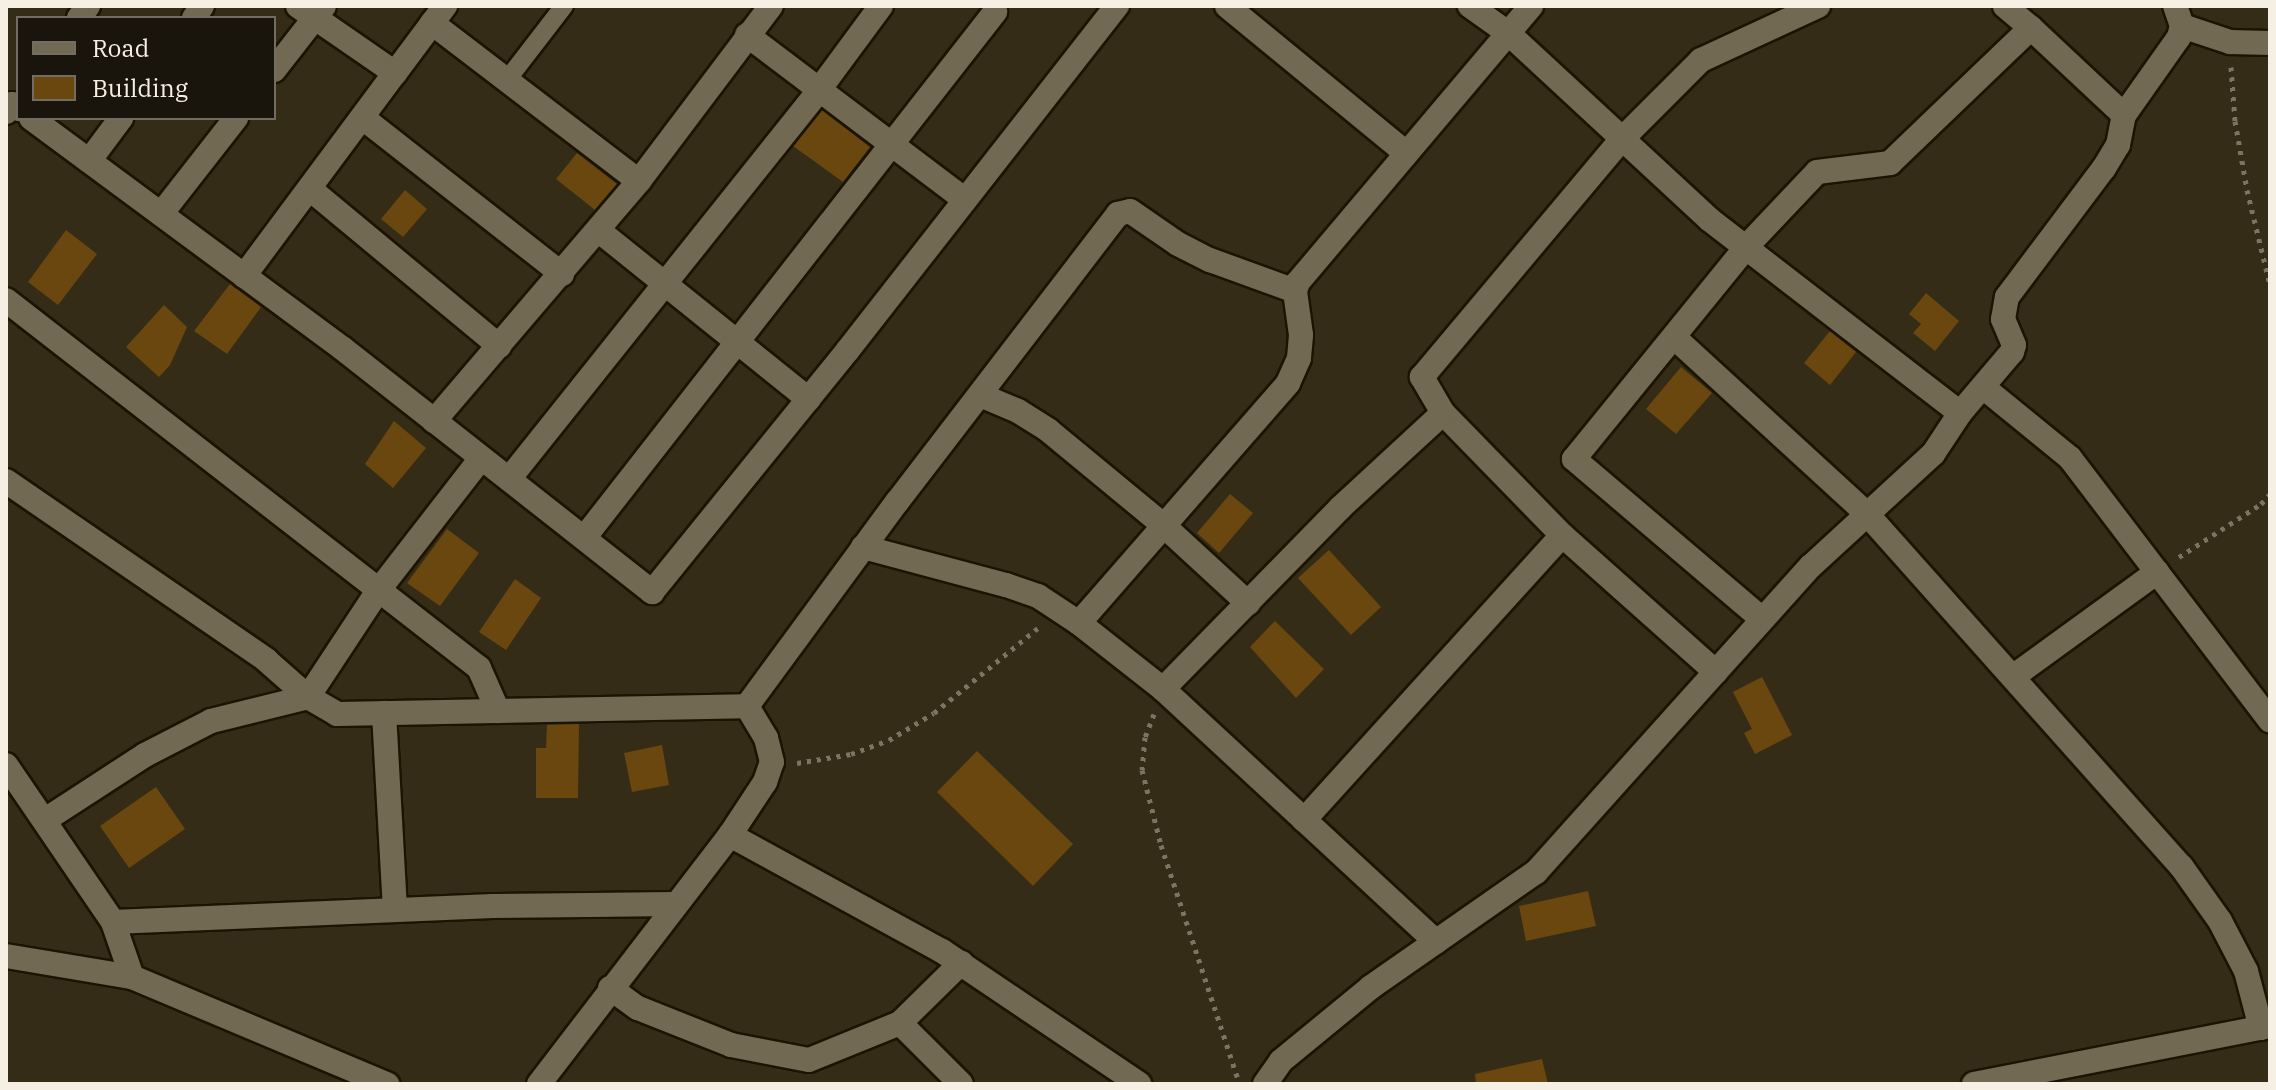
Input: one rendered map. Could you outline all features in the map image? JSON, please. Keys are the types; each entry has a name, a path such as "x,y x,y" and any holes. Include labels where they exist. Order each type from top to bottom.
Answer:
{"street":[{"path":"434,421 639,181 771,6"},
{"path":"509,479 819,90 881,6"},
{"path":"33,120 244,276 652,592 1117,6"},
{"path":"1227,6 1406,153"},
{"path":"1470,6 1508,33 1621,140 1746,247 1960,413"},
{"path":"1069,617 1162,524 1288,383 1299,358 1301,335 1296,287 1531,6"},
{"path":"1716,672 1562,535 1443,413 1422,377 1621,140 1701,60 1818,6"},
{"path":"2005,6 2124,115"},
{"path":"276,67 312,10 395,73"},
{"path":"584,538 995,12"},
{"path":"244,276 439,14 507,80 639,181"},
{"path":"1265,1084 1292,1052 1371,987 1536,872 1811,566 1933,454 1960,413 2014,345 2003,319 2007,297 2118,145 2124,115 2179,37 2178,16 2230,42 2270,43"},
{"path":"1762,619 1574,459 1746,247 1817,172 1890,163 2031,28"},
{"path":"747,35 965,200"},
{"path":"363,118 562,274"},
{"path":"89,161 120,120"},
{"path":"161,214 234,120"},
{"path":"310,189 499,346"},
{"path":"747,706 863,547 1118,214 1125,211 1210,260 1296,287"},
{"path":"598,230 808,399"},
{"path":"6,300 479,668 498,711"},
{"path":"1675,338 1867,514 2181,866 2220,921 2246,971 2266,1027 1980,1083"},
{"path":"1983,387 2070,458 2270,721"},
{"path":"980,395 1018,411 1048,430 1162,524 1248,603"},
{"path":"1163,689 1340,508 1443,413"},
{"path":"45,820 145,755 211,721 308,697 378,591 481,458"},
{"path":"6,481 266,660 308,697 337,714 747,706"},
{"path":"1304,820 1562,535"},
{"path":"863,547 1006,585 1038,596 1069,617 1163,689 1436,942"},
{"path":"2014,676 2157,572"},
{"path":"539,1084 730,835 765,782 772,762 766,738 747,706"},
{"path":"384,713 395,910"},
{"path":"6,765 113,922 132,977"},
{"path":"730,835 961,963 1139,1084"},
{"path":"113,922 395,910 675,904"},
{"path":"6,956 132,977 387,1084"},
{"path":"610,988 638,1008 731,1045 809,1060 900,1023 961,963"},
{"path":"900,1023 961,1084"}],"lane":[{"path":"507,80 564,6"}],"path":[{"path":"2230,42 2235,121 2270,285"},
{"path":"2157,572 2261,504 2270,494"},
{"path":"772,762 806,763 851,754 889,740 934,713 1069,617"},
{"path":"1163,689 1145,737 1142,770 1161,845 1240,1084"}],"building":[{"path":"822,110 870,147 843,182 793,146"},
{"path":"577,153 617,184 595,210 556,179"},
{"path":"405,190 427,209 403,237 381,219"},
{"path":"66,230 97,254 58,305 28,282"},
{"path":"230,284 261,307 227,354 194,331"},
{"path":"1926,293 1959,321 1935,351 1913,333 1921,324 1909,314"},
{"path":"164,305 187,327 170,365 159,377 126,347"},
{"path":"1830,331 1856,352 1830,385 1804,363"},
{"path":"1681,367 1712,393 1676,434 1646,409"},
{"path":"394,421 426,448 393,488 365,464"},
{"path":"1230,494 1253,513 1219,553 1197,533"},
{"path":"447,529 479,553 440,606 407,583"},
{"path":"1329,550 1381,607 1351,635 1298,578"},
{"path":"515,579 541,598 506,650 479,632"},
{"path":"1275,621 1324,669 1296,698 1250,647"},
{"path":"1762,677 1792,735 1755,754 1744,733 1752,729 1733,692"},
{"path":"579,724 578,798 536,798 536,748 546,748 547,725"},
{"path":"662,745 669,785 632,792 624,753"},
{"path":"977,751 1073,844 1033,886 937,792"},
{"path":"156,787 185,829 129,868 100,826"},
{"path":"1588,891 1596,926 1526,941 1519,906"},
{"path":"1542,1059 1548,1084 1476,1084 1475,1074"}]}
